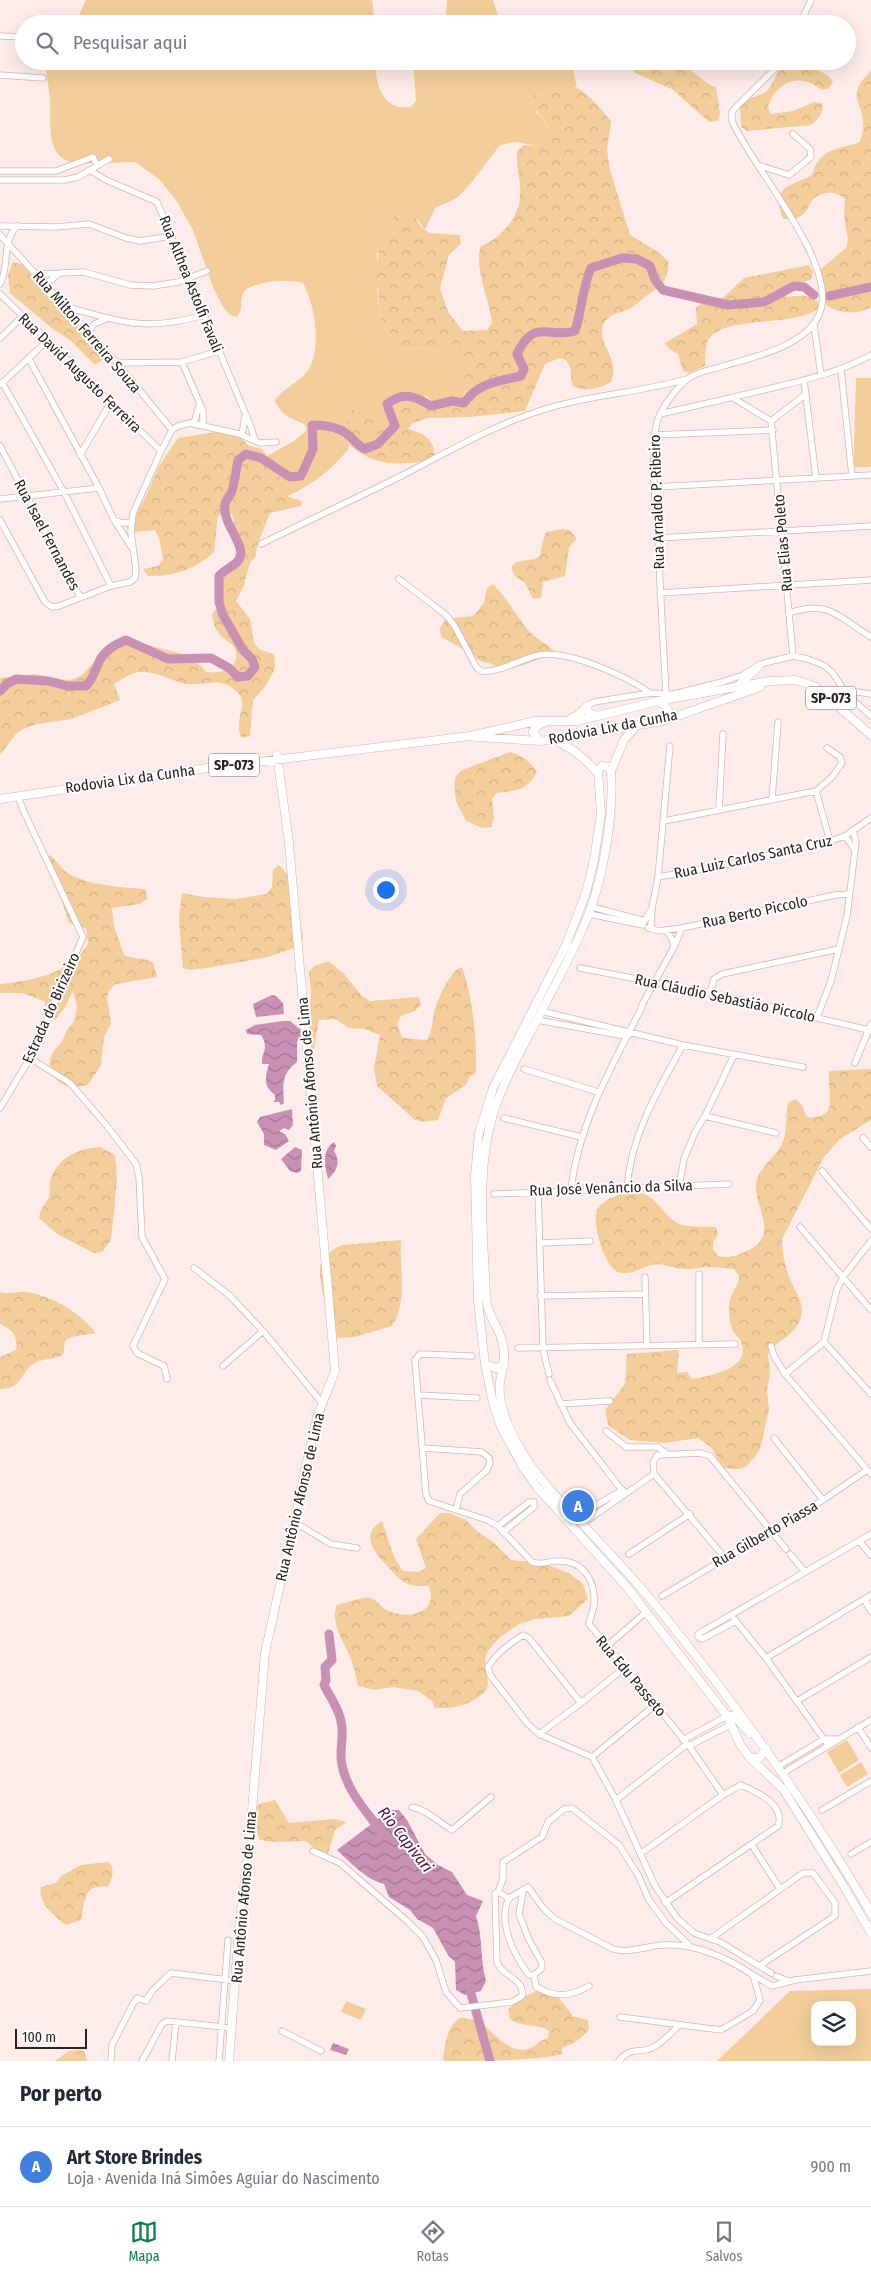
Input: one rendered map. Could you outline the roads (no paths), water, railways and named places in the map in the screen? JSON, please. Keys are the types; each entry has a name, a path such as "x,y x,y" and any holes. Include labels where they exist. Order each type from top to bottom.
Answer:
{"main road":[{"path":"737,688 758,666"},
{"name":"Rodovia Lix da Cunha","path":"470,736 540,741 663,720 781,680"},
{"name":"Rodovia Lix da Cunha","path":"0,799 262,762 267,757 278,758 288,756 291,758 470,736 519,724 598,716 658,702 781,680 796,680 824,693 871,735"},
{"path":"658,702 664,704 668,710 663,720"},
{"path":"587,706 588,712 598,716"},
{"path":"568,720 578,715 587,706"},
{"path":"540,741 533,732 535,727 549,720"},
{"path":"637,724 624,740 612,771 607,837 590,911 502,1088 488,1134 483,1182 486,1298 488,1313 498,1330 503,1344 504,1365 500,1388 502,1405 520,1448 544,1482 655,1605 753,1735"},
{"path":"553,739 573,749 587,760 598,774"},
{"name":"Rua Antônio Afonso de Lima","path":"229,2061 265,1653 317,1417 335,1371 292,882 278,758"},
{"path":"262,762 272,765 279,773 291,758"},
{"path":"612,771 609,767 602,766 598,770 601,814 596,853 586,893 566,945 493,1088 479,1133 475,1176 478,1301 485,1364 493,1403 501,1426 524,1469 542,1494 626,1586 727,1716 740,1744 750,1758 783,1789 871,1933"},
{"path":"481,1333 487,1329 498,1330"},
{"path":"485,1364 496,1368 504,1365"},
{"path":"727,1716 734,1716 766,1749 781,1769 870,1909"},
{"path":"740,1744 742,1738 753,1735"},
{"path":"750,1758 762,1756 766,1749"}],"street":[{"path":"804,15 811,0"},
{"path":"0,36 15,37"},
{"path":"775,70 732,112 732,121 736,131 807,247 816,269 822,300 814,325 821,375"},
{"path":"0,75 43,78"},
{"path":"758,165 789,175 811,157 810,149 792,134"},
{"path":"0,171 56,172 94,157 97,165"},
{"path":"0,180 65,180 90,170 109,159"},
{"name":"Rua Althea Astolfi Favali","path":"90,170 104,179 156,201 190,278 255,441"},
{"path":"1,236 3,226 56,228 85,224 140,241 172,236"},
{"path":"0,284 7,243 11,233 17,226"},
{"name":"Rua Milton Ferreira Souza","path":"1,236 80,321 172,430"},
{"path":"37,274 84,272 121,283 139,286 166,284 190,278 207,270"},
{"path":"46,284 60,273"},
{"name":"Rua David Augusto Ferreira","path":"0,294 160,451"},
{"path":"66,306 124,323 156,325 204,315"},
{"path":"80,321 88,313"},
{"path":"0,338 22,317"},
{"path":"89,332 94,324 106,319"},
{"name":"Rua Arnaldo P. Ribeiro","path":"666,692 655,487 654,435 660,414 670,399 689,378 759,355 791,342 807,333 814,325"},
{"path":"47,341 29,360 1,384 64,492 112,586"},
{"path":"117,363 182,362 219,352"},
{"path":"660,414 733,398 841,370 871,355"},
{"path":"29,360 99,488 114,520 133,549"},
{"path":"182,362 204,416 203,425"},
{"path":"841,370 852,476"},
{"path":"260,544 401,476 464,443 521,418 554,406 660,387 689,378"},
{"path":"804,380 816,478"},
{"path":"733,398 771,421 806,394"},
{"path":"80,455 111,402"},
{"path":"194,423 199,406"},
{"path":"242,435 246,416"},
{"name":"Rua Elias Poleto","path":"771,421 793,656"},
{"path":"0,520 45,602 52,607 112,586 130,582 136,574 131,522 141,491 172,430 182,424 194,423 242,435 255,441 268,444 276,442"},
{"path":"654,435 773,430"},
{"name":"Rua Isael Fernandes","path":"0,446 80,597"},
{"path":"655,487 871,475"},
{"path":"0,499 99,488"},
{"path":"114,520 123,523 131,522"},
{"path":"658,538 871,526"},
{"path":"399,579 446,615 454,625 477,668 481,671 491,670 540,655 553,654 595,666 622,677 650,693"},
{"path":"660,593 871,580"},
{"path":"789,613 805,608 822,608 835,613 871,637"},
{"path":"587,706 594,702 650,693 666,692 674,694 707,686 743,675 758,666 793,656 813,660 825,666 832,672 852,699 871,716"},
{"path":"824,693 844,690 871,694"},
{"path":"772,799 778,722"},
{"path":"719,810 723,734"},
{"path":"647,923 658,877 670,746"},
{"path":"664,821 816,791 832,777 842,763 840,757 827,748"},
{"path":"816,791 830,841"},
{"name":"Estrada do Birizeiro","path":"0,1108 30,1058 83,937 18,796"},
{"name":"Rua Luiz Carlos Santa Cruz","path":"658,877 768,856 830,841 845,836 871,818"},
{"path":"817,1017 831,981 847,916 856,842 853,830"},
{"path":"845,836 855,850"},
{"name":"Rua Berto Piccolo","path":"664,930 682,928 835,894 849,894"},
{"path":"590,911 647,923 664,930 670,935 674,947"},
{"path":"571,1189 581,1138 598,1092 674,947 682,928"},
{"path":"710,993 714,979 722,974 839,949"},
{"path":"822,952 836,959"},
{"name":"Rua Cláudio Sebastiáo Piccolo","path":"580,968 870,1027"},
{"path":"541,1011 684,1045 803,1067"},
{"path":"537,1020 619,1035 628,1033"},
{"path":"855,1063 870,1027"},
{"path":"627,1188 629,1164 637,1137 646,1115 684,1045"},
{"path":"679,1186 684,1159 695,1132 706,1116 734,1055"},
{"path":"30,1058 70,1083 107,1126 138,1169 142,1237 165,1279 133,1346 137,1353 164,1366 168,1379"},
{"path":"524,1069 598,1092"},
{"path":"706,1116 776,1132"},
{"path":"504,1118 581,1138"},
{"path":"863,1138 871,1147"},
{"path":"822,1171 871,1230"},
{"name":"Rua José Venâncio da Silva","path":"494,1194 571,1189 729,1184"},
{"path":"538,1191 541,1243 542,1349 560,1404 570,1423 623,1492"},
{"path":"800,1227 871,1310"},
{"path":"541,1243 590,1241"},
{"path":"785,1374 824,1342 837,1289 843,1277 871,1241"},
{"path":"194,1268 229,1295 263,1331 323,1404"},
{"path":"699,1274 699,1345"},
{"path":"645,1277 647,1346"},
{"path":"540,1296 645,1294"},
{"path":"223,1366 263,1331"},
{"path":"824,1342 871,1394"},
{"path":"518,1348 735,1344"},
{"path":"772,1346 774,1356 785,1374 869,1472"},
{"path":"472,1356 420,1354 414,1360 426,1494 429,1501 498,1526 503,1532 534,1507 534,1502 529,1502 498,1526"},
{"path":"418,1395 477,1398"},
{"path":"560,1404 610,1401"},
{"path":"606,1431 626,1447 658,1447 667,1454"},
{"path":"774,1438 824,1500"},
{"path":"423,1448 482,1452 489,1458 490,1463 487,1470 460,1494 456,1510"},
{"path":"725,1558 690,1514 654,1474 653,1463 657,1455 700,1453 710,1456 805,1572"},
{"name":"Rua Gilberto Piassa","path":"662,1596 869,1472"},
{"path":"575,1517 654,1474"},
{"path":"582,1524 623,1492"},
{"path":"629,1554 690,1514"},
{"path":"294,1522 331,1544 357,1548"},
{"name":"Rua Edu Passeto","path":"503,1532 532,1562 539,1565 550,1562 572,1563 585,1570 590,1576 595,1592 589,1624 686,1743 723,1795"},
{"path":"736,1621 702,1639 698,1637 698,1634 871,1534"},
{"path":"859,1541 871,1555"},
{"path":"766,1658 871,1595"},
{"path":"864,1599 871,1610"},
{"path":"606,1647 646,1612"},
{"path":"731,1615 766,1658 828,1745"},
{"path":"581,1703 529,1638 523,1635 516,1639 488,1666 489,1671 527,1723 539,1734 592,1757 616,1800 640,1854 665,1903 677,1918 694,1933 720,1942 788,1981"},
{"path":"797,1701 871,1657"},
{"path":"539,1734 624,1668"},
{"path":"592,1757 655,1705"},
{"path":"616,1800 686,1743 727,1716"},
{"path":"781,1769 871,1720"},
{"path":"686,1743 730,1725"},
{"path":"858,1727 871,1748"},
{"path":"781,1769 824,1739 836,1739"},
{"path":"822,1810 871,1781"},
{"path":"640,1854 723,1795 741,1785 763,1796 779,1810 781,1820 778,1826 665,1903"},
{"path":"412,1807 422,1809 436,1817 452,1830 492,1797"},
{"path":"313,1851 340,1863 423,1937 436,1960 446,1992 460,2008 512,2002 522,1996 523,1989 520,1984 502,1970 497,1962 495,1893 498,1892 503,1879 503,1862 542,1837 548,1822 564,1809 572,1808 619,1845 638,1875 649,1900 666,1922 690,1946"},
{"path":"851,1854 871,1842"},
{"path":"752,1845 780,1889"},
{"path":"710,1939 803,1873 813,1873 835,1903 835,1916 759,1966"},
{"path":"534,1976 529,1975 513,1949 506,1928 504,1909 509,1898 528,1887 544,1909 555,1919 613,1950 621,1952 663,1945 690,1946 740,1966 753,1976 772,1986 788,1981 869,1972"},
{"path":"523,1891 519,1914 528,1940 542,1963 541,1968 534,1976"},
{"path":"498,1892 509,1898"},
{"path":"219,2061 228,1940"},
{"path":"111,2061 112,2045 133,2004 138,1998 146,2001 152,1991 171,1973 236,1981"},
{"path":"534,1976 536,1987 567,1996 590,1986"},
{"path":"620,2017 678,2026 722,2030 753,2011 760,2000 753,1976"},
{"path":"142,2061 162,2024 167,2021 232,2028"},
{"path":"172,2061 176,2022"},
{"path":"619,2061 624,2054 656,2046 678,2026"},
{"path":"282,2031 321,2051"}],"water":[{"path":"272,995 276,996 283,1003 284,1014 256,1017 253,1004"},
{"path":"290,1021 300,1029 301,1039 297,1042 297,1062 288,1071 284,1080 284,1103 281,1105 279,1102 273,1102 275,1095 267,1085 266,1077 269,1064 262,1064 265,1047 264,1040 261,1035 247,1034 246,1030 255,1025"},
{"path":"292,1109 293,1125 289,1130 284,1128 279,1131 285,1134 289,1141 276,1150 264,1145 264,1134 257,1122 260,1117"},
{"path":"334,1142 336,1146 334,1151 338,1163 334,1173 328,1179 325,1159 327,1150"},
{"path":"295,1147 302,1150 301,1171 297,1173 290,1171 281,1159"},
{"path":"390,1810 399,1810 407,1820 425,1854 438,1865 452,1872 467,1895 483,1901 476,1916 480,1932 486,1981 481,1991 465,1995 456,1990 455,1962 448,1955 433,1928 417,1919 410,1910 389,1897 384,1884 364,1874 337,1850"},
{"path":"333,2043 349,2049 346,2055 330,2050"}],"waterway":[{"name":"Rio Capivari","path":"0,691 16,679 48,681 67,686 86,686 93,677 105,653 115,645 126,640 168,659 211,658 229,668 238,677 248,676 255,667 252,659 243,650 223,615 219,602 219,576 237,562 240,556 238,543 225,512 225,504 232,491 238,460 246,454 261,458 290,477 301,476 313,449 312,425 339,429 365,449 378,444 395,426 387,404 398,397 409,396 431,406 452,401 464,403 482,387 497,381 521,376 524,369 517,354 523,343 530,336 543,332 566,333 575,331 591,268 622,258 637,259 650,266 655,280 663,290 728,305 764,302 794,286 804,287 814,295"},
{"name":"Rio Capivari","path":"829,296 871,287"},
{"name":"Rio Capivari","path":"329,1634 332,1660 325,1667 326,1680 324,1685 336,1706 342,1724 341,1761 344,1774 358,1800 381,1831"},
{"name":"Rio Capivari","path":"468,1983 490,2061"}],"place":[{"name":"Art Store Brindes","path":"578,1506"}]}
